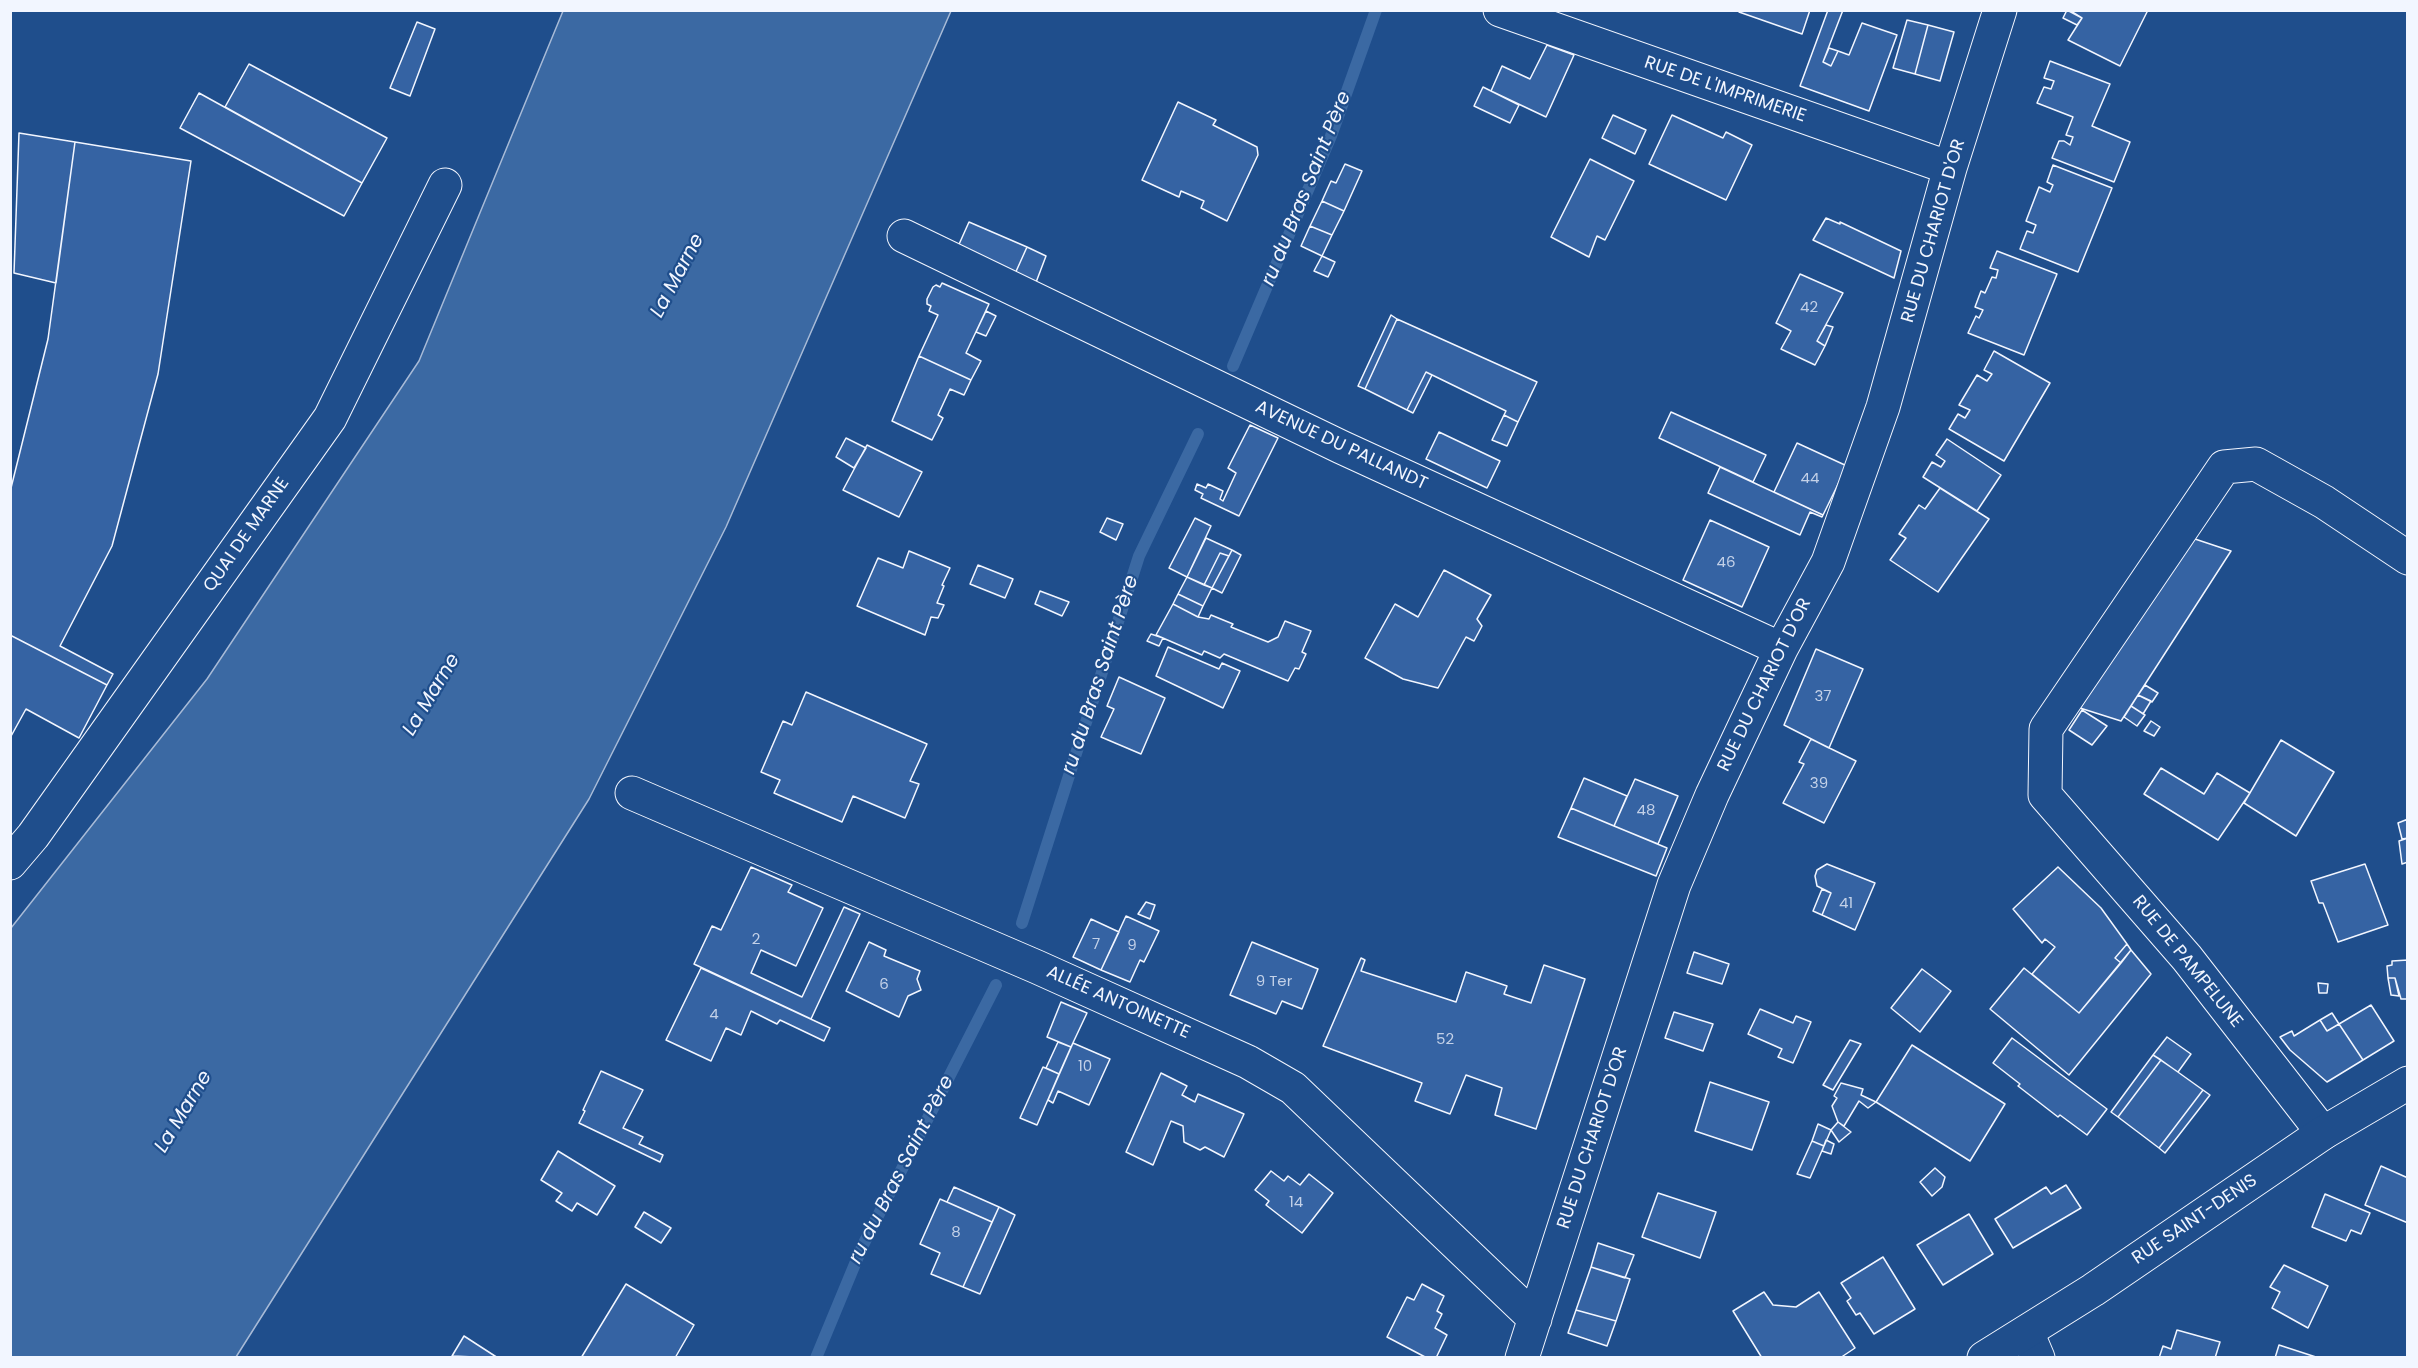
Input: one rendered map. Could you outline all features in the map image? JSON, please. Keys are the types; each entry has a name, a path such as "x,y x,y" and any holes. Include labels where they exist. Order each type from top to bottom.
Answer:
{"street":[{"name":"RUE DE L'IMPRIMERIE","path":"1500,10 1950,168"},
{"name":"RUE DU CHARIOT D'OR","path":"1522,1358 1674,885 1712,795 1781,649 1828,562 1883,407 1950,168 2000,10"},
{"name":"QUAI DE MARNE","path":"10,863 33,836 330,418 445,185"},
{"name":"AVENUE DU PALLANDT","path":"904,236 1341,447 1781,649"},
{"name":"RUE DE PAMPELUNE","path":"2323,1133 2187,958 2045,795 2046,729 2224,467 2256,464 2324,502 2408,558"},
{"name":"ALLÉE ANTOINETTE","path":"632,793 1048,972 1240,1058 1293,1088 1535,1319"},
{"name":"RUE SAINT-DENIS","path":"1984,1358 2032,1345 2093,1290 2323,1133 2403,1093"}],"water":[{"name":"La Marne","path":"563,11 951,11 726,527 589,799 236,1357 11,1357 11,928 207,679 419,361"}],"building":[{"path":"1740,10 1810,10 1802,34 1739,12"},
{"path":"1828,10 1843,10 1823,62 1831,66 1838,51 1849,55 1862,23 1897,35 1869,111 1800,86"},
{"path":"2067,10 2082,18 2077,25 2063,18"},
{"path":"2069,10 2148,10 2120,66 2068,40 2082,18"},
{"path":"1907,20 1928,25 1915,74 1893,68"},
{"path":"417,22 435,29 410,96 390,88"},
{"path":"1928,25 1954,32 1940,81 1915,74"},
{"path":"1547,45 1574,55 1546,117 1491,91 1502,66 1530,79"},
{"path":"1829,48 1838,51 1831,66 1823,62"},
{"path":"2050,61 2110,84 2092,126 2130,142 2114,182 2052,158 2059,141 2070,145 2073,137 2066,135 2073,117 2037,103 2044,87 2051,89 2054,81 2044,78"},
{"path":"249,64 387,138 362,183 225,107"},
{"path":"1483,87 1519,105 1510,123 1474,106"},
{"path":"199,93 362,183 344,216 180,128"},
{"path":"1178,102 1216,120 1213,125 1257,147 1258,155 1227,221 1201,208 1204,201 1181,191 1179,197 1142,180"},
{"path":"1613,115 1646,130 1635,154 1602,138"},
{"path":"1672,115 1723,138 1726,132 1752,145 1726,200 1649,164"},
{"path":"19,133 75,142 56,283 14,273"},
{"path":"75,142 191,161 158,374 112,546 60,646 113,674 107,685 10,635 10,492 48,339"},
{"path":"1590,159 1634,181 1605,240 1597,236 1589,257 1551,237"},
{"path":"1345,164 1362,171 1344,211 1322,201 1331,181 1336,183"},
{"path":"2053,165 2112,188 2078,272 2020,249 2027,231 2033,233 2036,225 2026,221 2039,187 2050,192 2053,185 2047,182"},
{"path":"1322,201 1344,211 1332,235 1310,226"},
{"path":"1826,218 1840,224 1840,222 1901,251 1894,278 1813,240"},
{"path":"969,222 1027,247 1014,276 956,251"},
{"path":"1310,226 1332,235 1322,256 1301,246"},
{"path":"1027,247 1046,256 1035,285 1014,276"},
{"path":"1997,251 2057,274 2024,355 1968,333 1976,316 1979,318 1983,310 1975,307 1981,291 1985,293 1992,277 1996,278 1998,270 1990,268"},
{"path":"1322,256 1335,262 1328,277 1314,271"},
{"path":"1800,274 1843,293 1817,341 1825,346 1815,365 1781,349 1791,331 1776,323"},
{"path":"942,283 989,304 966,353 981,361 971,380 919,356 938,315 929,311 931,306 927,304 927,299 933,287 936,285 940,287"},
{"path":"986,311 996,316 986,336 976,332"},
{"path":"1391,315 1397,319 1365,389 1358,386"},
{"path":"1397,319 1537,382 1518,422 1504,415 1506,411 1426,372 1407,410 1365,389"},
{"path":"1826,325 1833,327 1825,346 1817,341"},
{"path":"1994,351 2050,383 2004,461 1949,429 1958,414 1965,418 1970,410 1959,405 1977,375 1987,381 1992,374 1984,370"},
{"path":"919,356 971,380 964,395 950,389 938,415 943,418 932,440 892,421"},
{"path":"1426,372 1432,375 1413,413 1407,410"},
{"path":"1671,412 1766,455 1753,482 1659,438"},
{"path":"1504,415 1518,422 1507,446 1492,440"},
{"path":"1250,425 1278,438 1239,516 1201,498 1203,494 1195,490 1197,484 1206,488 1208,484 1223,491 1220,499 1223,501 1236,473 1228,468"},
{"path":"1439,432 1500,461 1487,488 1426,459"},
{"path":"846,438 866,448 854,468 836,457"},
{"path":"1947,439 2001,475 1977,511 1923,477 1932,462 1941,467 1945,461 1936,455"},
{"path":"1797,443 1847,466 1823,515 1774,492"},
{"path":"867,445 922,472 899,517 843,490"},
{"path":"1720,467 1823,515 1822,517 1810,512 1800,535 1708,493"},
{"path":"1940,488 1989,519 1938,592 1890,560 1906,538 1899,534 1919,505 1925,509"},
{"path":"1107,518 1123,524 1116,540 1100,532"},
{"path":"1195,518 1211,526 1187,577 1169,568"},
{"path":"1710,520 1769,547 1742,607 1683,580"},
{"path":"1206,538 1232,550 1229,556 1220,553 1204,585 1187,577"},
{"path":"2192,538 2231,551 2121,721 2080,708"},
{"path":"1232,550 1241,555 1222,593 1212,588"},
{"path":"909,551 950,568 937,603 944,605 938,618 931,617 925,635 857,606 878,558 903,568"},
{"path":"1220,553 1229,556 1212,588 1204,585"},
{"path":"978,565 1013,579 1005,598 970,584"},
{"path":"1444,570 1491,595 1477,619 1482,626 1474,641 1466,637 1438,688 1403,679 1365,658 1395,604 1418,617"},
{"path":"1187,577 1212,588 1203,606 1178,594"},
{"path":"1040,591 1069,602 1062,616 1035,604"},
{"path":"1178,594 1203,606 1198,617 1173,604"},
{"path":"1173,604 1198,617 1209,619 1211,615 1233,624 1231,627 1268,642 1278,637 1285,621 1311,631 1302,652 1306,654 1299,669 1295,668 1288,681 1224,654 1220,658 1204,651 1202,655 1156,635"},
{"path":"1151,634 1163,638 1159,646 1147,641"},
{"path":"10,635 107,685 79,738 26,709 10,738"},
{"path":"1168,647 1219,669 1222,663 1240,671 1223,708 1156,676"},
{"path":"1816,649 1863,669 1829,748 1784,725"},
{"path":"1119,677 1165,698 1141,754 1101,737 1114,709 1107,706"},
{"path":"2145,685 2158,693 2152,702 2138,695"},
{"path":"806,692 927,744 910,781 919,784 905,818 853,796 842,822 774,793 780,780 761,772 783,721 792,725"},
{"path":"2138,695 2151,701 2143,714 2131,706"},
{"path":"2131,706 2145,715 2137,726 2124,717"},
{"path":"2082,710 2107,726 2092,745 2069,730"},
{"path":"2151,721 2160,727 2154,736 2144,731"},
{"path":"1811,739 1856,761 1824,823 1783,803 1804,764 1799,762"},
{"path":"2281,740 2334,772 2296,836 2244,803"},
{"path":"2161,768 2204,794 2217,773 2250,793 2218,840 2144,794"},
{"path":"1584,778 1627,796 1614,826 1571,808"},
{"path":"1635,779 1678,796 1658,844 1614,826"},
{"path":"1571,808 1667,848 1656,876 1558,837"},
{"path":"2408,819 2408,838 2402,839 2398,823"},
{"path":"2408,838 2408,862 2402,864 2399,841"},
{"path":"1827,864 1875,883 1855,930 1822,915 1831,893 1817,886 1815,876 1817,870"},
{"path":"2365,864 2388,925 2338,942 2323,903 2319,903 2311,881"},
{"path":"751,867 792,885 788,892 823,908 796,966 761,950 751,973 802,997 844,907 860,914 811,1019 694,964 712,926 721,930"},
{"path":"2058,867 2101,908 2127,944 2115,958 2121,963 2079,1013 2032,974 2055,947 2045,939 2042,943 2013,909"},
{"path":"1822,889 1831,893 1822,915 1813,911"},
{"path":"1146,902 1155,905 1150,919 1138,914"},
{"path":"1126,916 1159,931 1144,962 1140,960 1130,982 1101,970"},
{"path":"1091,919 1119,932 1101,970 1073,957"},
{"path":"869,942 886,950 884,956 920,971 917,979 921,990 908,996 899,1017 846,991"},
{"path":"1252,942 1318,969 1302,1009 1282,1001 1276,1014 1230,995"},
{"path":"2127,944 2131,950 2121,963 2115,958"},
{"path":"2131,950 2151,974 2069,1075 1990,1009 2024,968 2079,1013"},
{"path":"1694,952 1729,964 1722,984 1687,973"},
{"path":"1361,958 1365,960 1361,971 1456,1002 1466,972 1507,986 1504,994 1531,1003 1544,965 1585,979 1536,1129 1495,1115 1502,1088 1466,1075 1450,1114 1415,1101 1422,1083 1323,1046"},
{"path":"2408,960 2408,999 2401,999 2395,978 2388,978 2387,966 2392,965 2392,961"},
{"path":"701,968 830,1028 824,1041 780,1020 777,1024 751,1011 741,1035 726,1028 711,1061 666,1040"},
{"path":"1922,969 1951,991 1920,1032 1891,1008"},
{"path":"2388,978 2395,978 2399,996 2391,995"},
{"path":"2318,983 2328,984 2327,993 2319,993"},
{"path":"1061,1002 1087,1013 1071,1047 1047,1037"},
{"path":"2371,1005 2394,1041 2363,1060 2339,1024"},
{"path":"1760,1009 1793,1023 1796,1016 1811,1022 1793,1063 1778,1057 1782,1049 1748,1034"},
{"path":"1674,1012 1713,1024 1703,1051 1665,1038"},
{"path":"2332,1013 2339,1024 2327,1031 2320,1020"},
{"path":"2320,1020 2327,1031 2339,1024 2363,1060 2327,1082 2290,1050 2280,1037 2292,1031 2294,1036"},
{"path":"2167,1037 2191,1054 2178,1072 2153,1055"},
{"path":"2012,1038 2107,1109 2087,1135 2060,1115 2058,1117 1993,1063"},
{"path":"1850,1040 1861,1044 1833,1090 1823,1085"},
{"path":"1058,1042 1071,1047 1059,1074 1046,1068"},
{"path":"1073,1043 1110,1059 1089,1105 1058,1091 1053,1103 1048,1100"},
{"path":"1912,1045 2005,1104 1970,1161 1876,1102"},
{"path":"2153,1055 2161,1060 2118,1117 2111,1112"},
{"path":"2161,1060 2203,1090 2159,1148 2118,1117"},
{"path":"1043,1067 1059,1074 1037,1125 1020,1118"},
{"path":"601,1071 643,1090 623,1128 643,1137 639,1144 663,1155 660,1162 579,1123"},
{"path":"1161,1073 1187,1086 1182,1095 1195,1102 1198,1094 1244,1114 1224,1157 1205,1147 1200,1150 1184,1142 1183,1126 1171,1121 1153,1165 1126,1152"},
{"path":"1710,1082 1769,1102 1752,1150 1695,1131"},
{"path":"1841,1083 1863,1089 1861,1095 1876,1102 1868,1108 1859,1101 1844,1126 1838,1122 1832,1106"},
{"path":"2203,1090 2210,1095 2165,1153 2159,1148"},
{"path":"1838,1122 1851,1132 1839,1142 1831,1130"},
{"path":"1818,1124 1831,1130 1824,1146 1812,1141"},
{"path":"1826,1140 1834,1144 1831,1154 1822,1151"},
{"path":"1812,1141 1824,1146 1810,1178 1797,1174"},
{"path":"558,1151 615,1186 597,1215 577,1203 572,1211 556,1201 562,1193 541,1180"},
{"path":"2381,1166 2408,1178 2408,1223 2365,1205"},
{"path":"1935,1168 1945,1177 1942,1187 1932,1196 1920,1182"},
{"path":"1271,1171 1284,1181 1288,1176 1300,1185 1309,1174 1333,1193 1302,1233 1266,1205 1269,1201 1255,1190"},
{"path":"2066,1185 2081,1208 2013,1248 1995,1219 2046,1187 2051,1194"},
{"path":"954,1187 999,1207 992,1222 947,1202"},
{"path":"1658,1193 1716,1212 1700,1258 1642,1237"},
{"path":"2325,1194 2370,1213 2361,1234 2351,1230 2346,1241 2312,1227"},
{"path":"940,1199 992,1222 963,1287 931,1274 940,1253 920,1244"},
{"path":"999,1207 1015,1215 980,1294 963,1287"},
{"path":"644,1212 671,1228 661,1243 635,1227"},
{"path":"1969,1214 1993,1254 1943,1285 1917,1245"},
{"path":"1598,1243 1634,1255 1625,1278 1591,1267"},
{"path":"1883,1257 1915,1309 1874,1334 1860,1313 1856,1315 1847,1301 1851,1298 1841,1283"},
{"path":"2284,1265 2328,1286 2308,1328 2272,1308 2280,1292 2270,1287"},
{"path":"1591,1267 1630,1279 1616,1321 1576,1310"},
{"path":"626,1284 694,1325 675,1358 581,1358"},
{"path":"1422,1284 1444,1296 1437,1311 1442,1314 1435,1328 1447,1335 1436,1358 1427,1358 1387,1337 1407,1297 1414,1300"},
{"path":"1764,1292 1773,1305 1796,1307 1819,1292 1855,1348 1840,1358 1762,1358 1733,1311"},
{"path":"1576,1310 1616,1321 1607,1346 1568,1333"},
{"path":"2177,1330 2220,1342 2215,1358 2159,1358 2163,1346 2171,1349"},
{"path":"464,1336 498,1358 452,1356"},
{"path":"2279,1345 2319,1358 2275,1358"}],"waterway":[{"name":"ru du Bras Saint Père","path":"1233,366 1331,136 1376,10"},
{"name":"ru du Bras Saint Père","path":"1022,923 1139,556 1198,434"},
{"name":"ru du Bras Saint Père","path":"816,1358 862,1247 996,985"}]}
